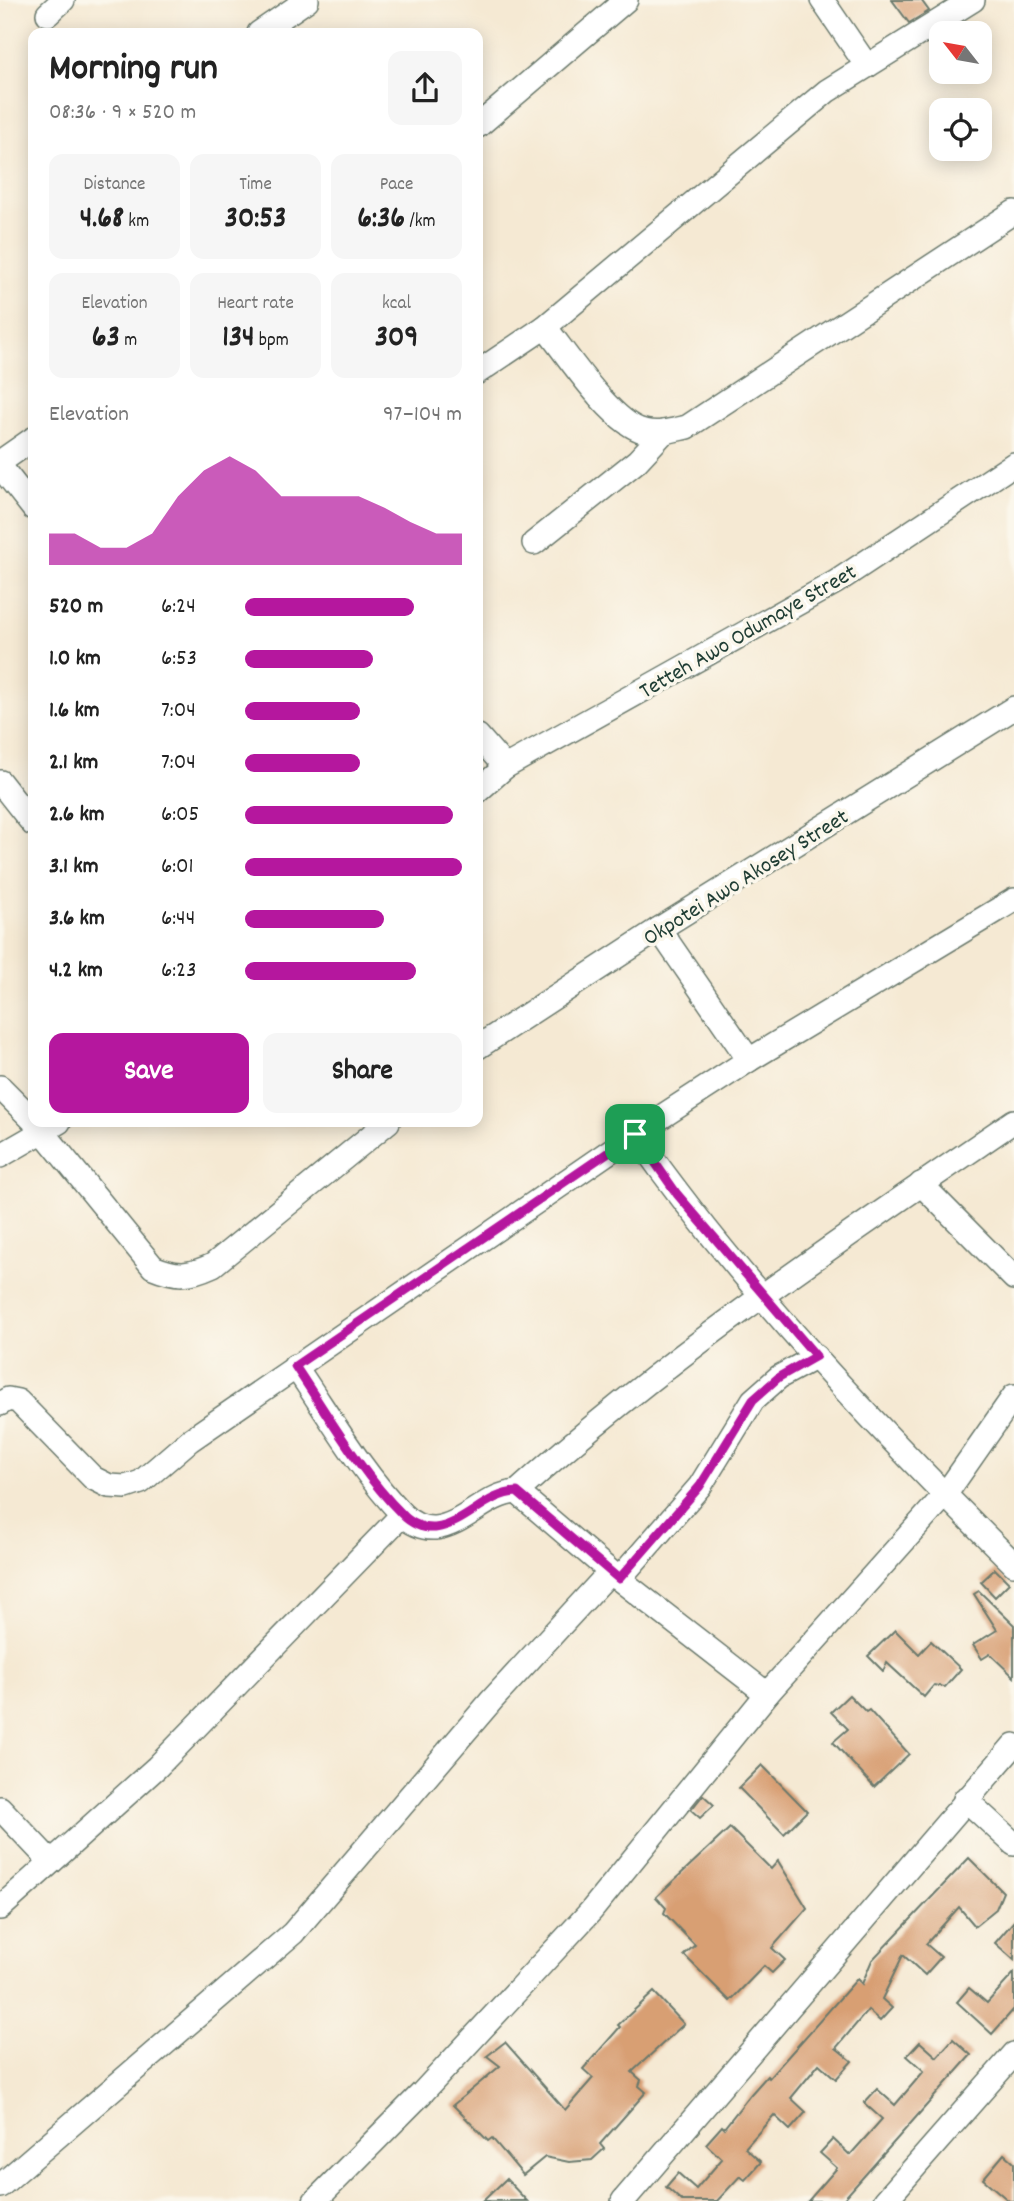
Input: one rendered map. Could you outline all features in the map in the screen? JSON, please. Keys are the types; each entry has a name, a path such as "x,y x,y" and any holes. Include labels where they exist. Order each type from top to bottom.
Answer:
{"street":[{"path":"266,28 307,0"},
{"path":"483,122 626,0"},
{"path":"822,0 867,66"},
{"path":"483,369 545,327 827,92 973,0"},
{"path":"545,327 615,413 644,431 664,432 687,427 1014,212"},
{"path":"534,543 637,461 664,432"},
{"path":"28,443 0,464 28,501"},
{"name":"Tetteh Awo Odumaye Street","path":"483,787 505,767 836,582 1014,464"},
{"name":"Okpotei Awo Akosey Street","path":"483,1034 659,929 1014,708"},
{"path":"483,742 505,767"},
{"path":"0,782 28,818"},
{"path":"0,1404 8,1399 18,1401 93,1478 108,1486 126,1487 141,1482 190,1440 295,1366 635,1134 749,1060 1014,900"},
{"path":"659,929 749,1060"},
{"path":"0,1087 28,1111"},
{"path":"295,1366 402,1515 421,1527 450,1525 500,1495 517,1492 621,1404 762,1295 1014,1121"},
{"path":"0,1156 39,1127"},
{"path":"45,1127 153,1267 177,1276 193,1274 213,1265 382,1127"},
{"path":"635,1134 677,1194 762,1295 945,1495 1014,1564"},
{"path":"921,1184 1014,1279"},
{"path":"0,2186 293,1933 492,1700 700,1486 753,1400 779,1377 816,1356"},
{"path":"315,2201 422,2093 591,1911 767,1694 945,1495 1014,1396"},
{"path":"517,1492 615,1575 767,1694"},
{"path":"0,1908 157,1767 402,1515"},
{"path":"623,2201 1014,1745"},
{"path":"965,1799 1014,1844"},
{"path":"0,1808 51,1862"},
{"path":"885,2201 1014,2054"}],"building":[{"path":"892,0 921,0 929,11 909,23"},
{"path":"995,1569 1009,1583 995,1597 981,1582"},
{"path":"979,1591 1014,1625 1014,1677 990,1654 982,1659 973,1645 997,1630 974,1594"},
{"path":"895,1630 919,1654 931,1641 961,1669 945,1687 934,1685 924,1697 887,1663 883,1671 868,1656"},
{"path":"849,1695 866,1712 869,1710 909,1754 874,1787 833,1742 848,1729 831,1712"},
{"path":"762,1765 807,1811 784,1834 739,1788"},
{"path":"703,1795 714,1805 700,1818 691,1810"},
{"path":"730,1828 771,1869 778,1861 807,1908 772,1948 785,1960 772,1973 764,1966 730,2001 684,1955 695,1945 664,1913 666,1908 656,1897"},
{"path":"969,1858 1003,1892 996,1909 975,1926 959,1907 926,1944 941,1957 925,1975 903,1955 882,1999 892,2008 880,2021 868,2010 836,2048 852,2061 836,2079 819,2064 791,2098 806,2112 790,2130 774,2115 745,2148 761,2162 745,2180 740,2176 717,2201 682,2201 666,2187 678,2173 696,2189 722,2159 706,2144 722,2126 724,2128 767,2076 769,2078 857,1979 862,1984 872,1960"},
{"path":"1014,1921 1014,1960 995,1943"},
{"path":"1014,1973 1014,2009 992,2034 957,2002 969,1988 987,2003"},
{"path":"654,1992 684,2024 632,2072 641,2080 639,2086 646,2092 600,2144 604,2149 592,2160 569,2162 545,2157 523,2175 492,2138 488,2141 453,2105 500,2066 487,2056 505,2042 565,2110 593,2078 583,2069 620,2027 618,2025"},
{"path":"953,2039 971,2055 842,2201 808,2201 837,2168 820,2153 833,2139 850,2155 882,2119 864,2103 877,2089 895,2105 924,2071 907,2056 920,2042 937,2057"},
{"path":"1004,2154 1014,2163 1014,2201 1009,2201 983,2179"},
{"path":"506,2179 527,2201 483,2201"}],"route":[{"path":"635,1134 677,1194 816,1356 779,1377 753,1400 700,1486 619,1579 517,1492 500,1495 450,1525 432,1528 411,1522 402,1515 368,1471 295,1366 635,1134"}]}
